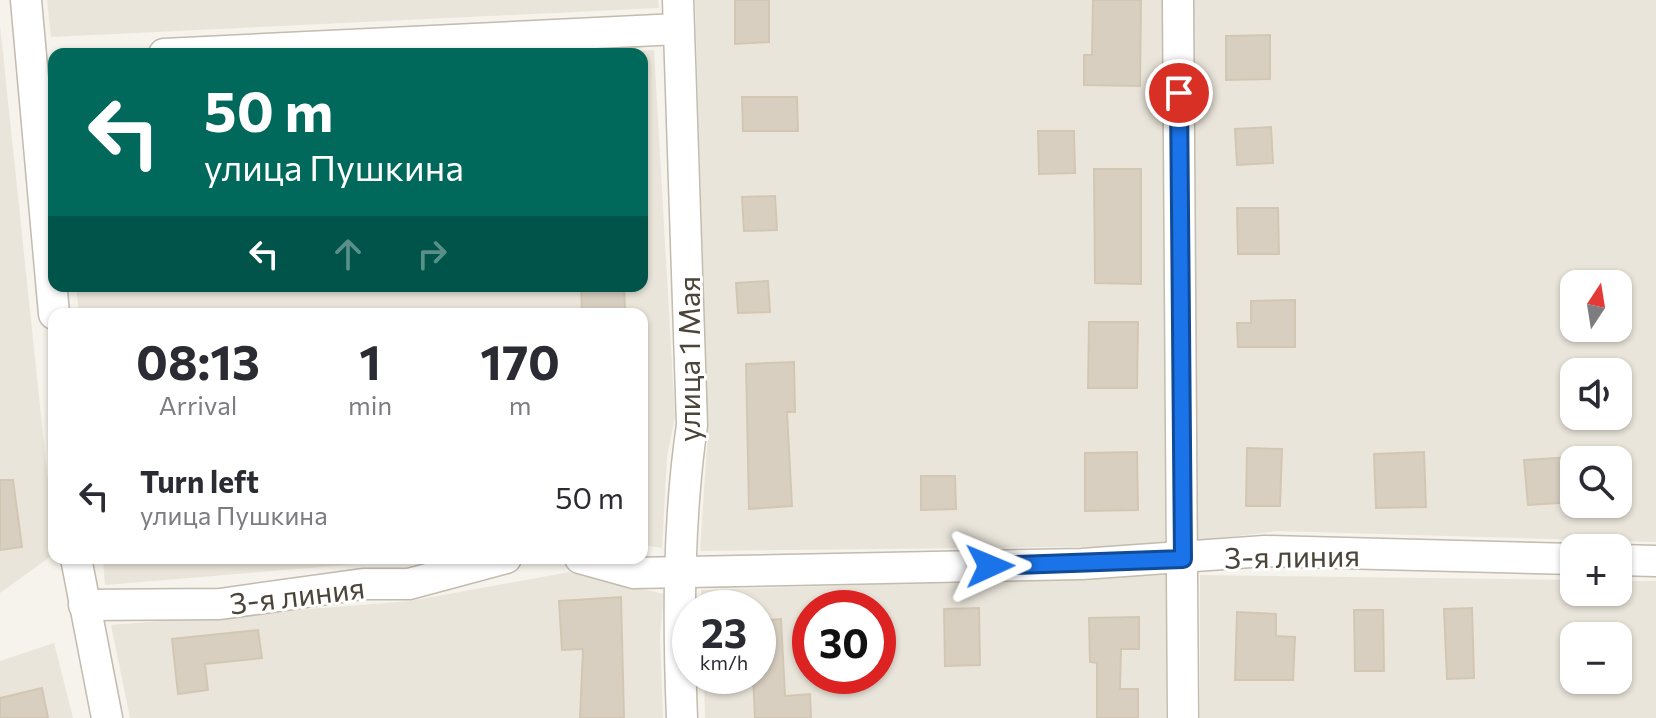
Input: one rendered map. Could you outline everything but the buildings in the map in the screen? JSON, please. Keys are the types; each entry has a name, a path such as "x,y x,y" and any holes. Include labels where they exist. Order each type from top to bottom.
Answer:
{"street":[{"path":"26,0 43,60 48,175"},
{"path":"1178,0 1183,718"},
{"path":"241,48 678,14"},
{"name":"улица 1 Мая","path":"678,14 692,425 683,488 679,640 682,718"},
{"name":"3-я линия","path":"602,564 634,573 683,573 1183,559 1265,551 1560,559"},
{"path":"1632,560 1656,561"},
{"path":"77,564 107,718"},
{"name":"3-я линия","path":"84,605 220,604 363,584 409,584 484,564"}],"shaded area":[{"path":"47,0 658,0 659,8 51,37"},
{"path":"695,0 1164,0 1165,546 700,551 708,432"},
{"path":"1194,0 1656,0 1656,542 1632,541 1632,534 1560,534 1560,539 1277,531 1197,541"},
{"path":"0,25 48,482 48,558 0,593"},
{"path":"648,50 654,50 675,417 667,457 662,548 648,546 648,308 78,308 77,292 648,292"},
{"path":"103,564 357,564 105,585"},
{"path":"569,572 664,594 660,635 663,718 130,718 111,625 410,601"},
{"path":"1166,575 1166,718 705,718 704,694 776,694 776,590 701,590"},
{"path":"1200,575 1560,580 1560,606 1632,606 1632,581 1656,581 1656,718 1200,718"},
{"path":"54,643 73,718 0,718 0,661"}],"route":[{"path":"990,566 1183,559 1179,93"}]}
